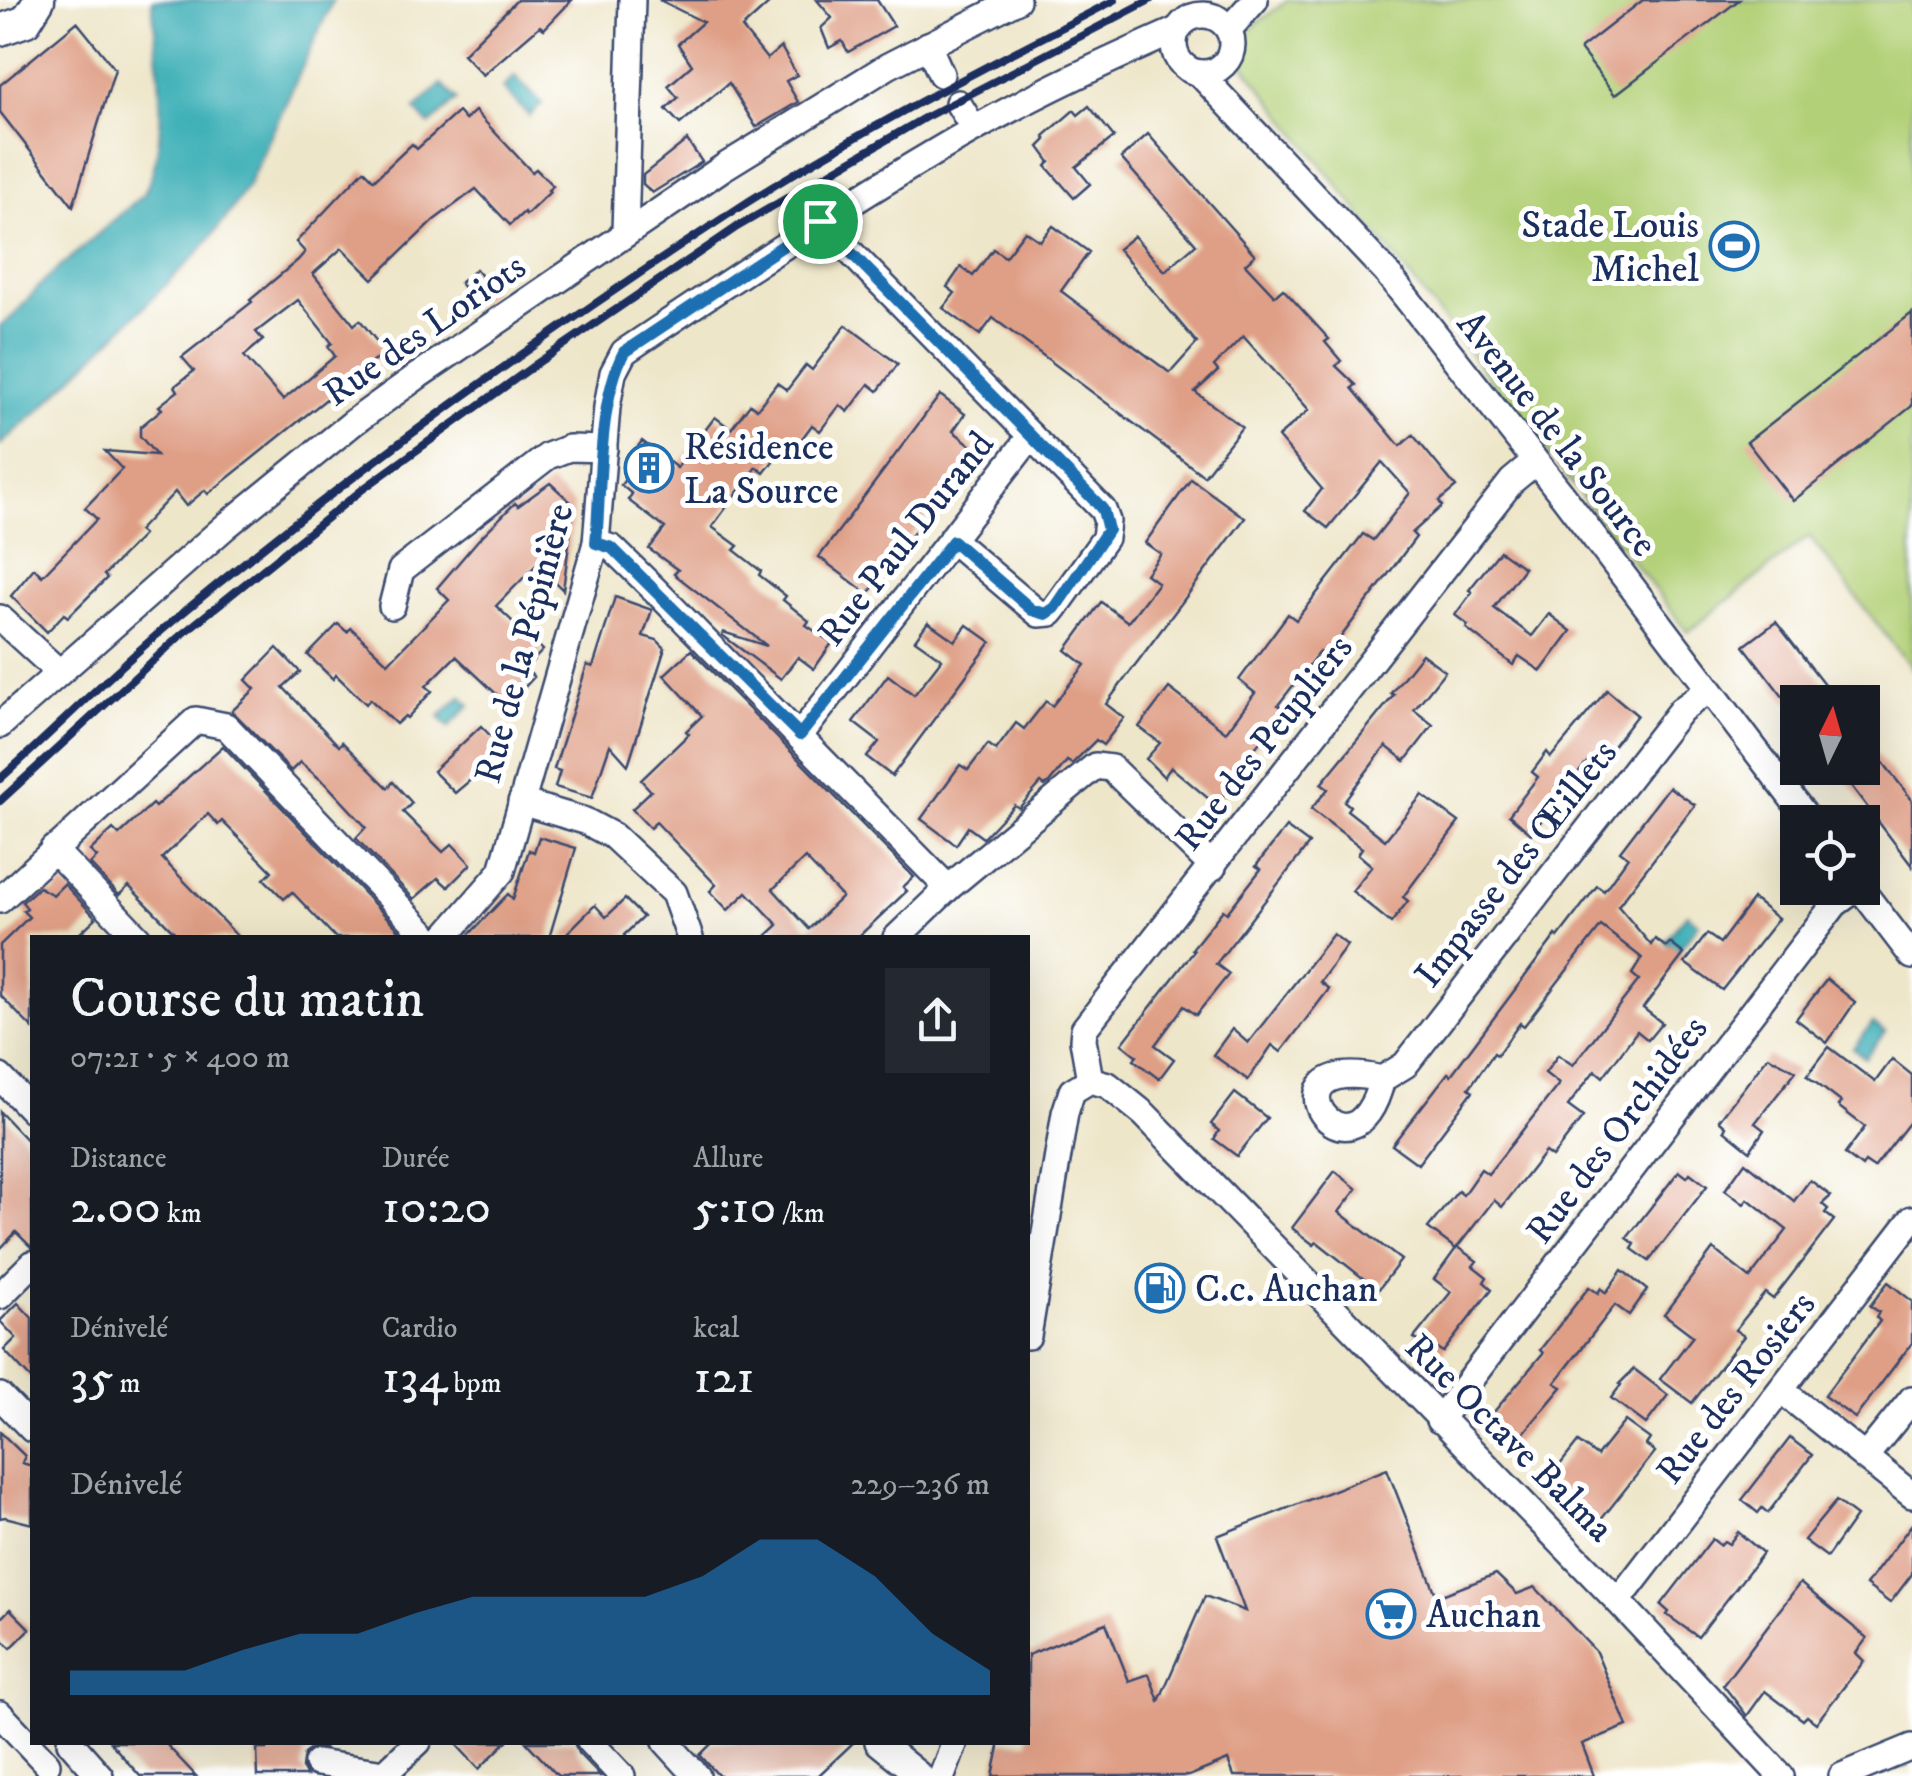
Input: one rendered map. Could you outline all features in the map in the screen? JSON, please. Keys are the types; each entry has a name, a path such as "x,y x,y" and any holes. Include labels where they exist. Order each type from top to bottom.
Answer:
{"street":[{"path":"0,30 26,21 39,0"},
{"path":"626,232 632,0"},
{"name":"Rue des Loriots","path":"0,725 226,526 354,422 626,232 888,66 1017,0"},
{"path":"1219,22 1238,0"},
{"path":"820,221 974,129 1177,30 1190,18 1219,22 1254,0"},
{"path":"1219,22 1232,47 1226,63 1230,104"},
{"path":"1177,30 1174,40 1188,66"},
{"path":"928,46 941,74"},
{"path":"1136,49 1163,51 1208,73 1226,63"},
{"name":"Avenue de la Source","path":"1188,66 1230,104 1386,272 1797,805"},
{"path":"958,103 974,129"},
{"name":"Rue de la Pépinière","path":"447,935 502,871 596,543 613,373 624,352 820,221"},
{"name":"Rue Paul Durand","path":"800,735 1032,436 820,221"},
{"path":"953,541 1032,610 1046,614 1055,608 1105,538 1107,521 1103,510 1032,436"},
{"path":"392,606 401,570 548,456 570,448 604,449"},
{"name":"Rue des Peupliers","path":"1090,1080 1082,1040 1084,1029 1512,481 1535,462"},
{"path":"596,543 612,548 948,888"},
{"path":"0,618 59,672"},
{"name":"Impasse des Œillets","path":"1382,1079 1405,1065 1681,710 1708,690"},
{"path":"0,900 196,720 226,726 426,935"},
{"path":"899,935 948,888 1095,766 1111,768 1214,867"},
{"path":"521,802 585,820 613,836 674,893 689,935"},
{"path":"53,850 135,935"},
{"name":"Rue des Orchidées","path":"1439,1420 1834,905"},
{"path":"1872,905 1912,956"},
{"path":"0,1077 30,1108"},
{"path":"1030,1324 1065,1113 1072,1090 1090,1080"},
{"name":"Rue Octave Balma","path":"1090,1080 1108,1085 1144,1114 1618,1601 1781,1776"},
{"name":"Rue des Rosiers","path":"1618,1601 1912,1219"},
{"path":"0,1296 30,1266"},
{"path":"1781,1390 1912,1496"},
{"path":"0,1396 30,1427"},
{"path":"1865,1457 1912,1398"},
{"path":"0,1714 43,1770 65,1745"},
{"path":"71,1745 100,1776"},
{"path":"317,1762 385,1775 415,1745"},
{"path":"593,1745 622,1776"},
{"path":"669,1745 697,1776"},
{"path":"942,1776 954,1745"},
{"path":"1842,1776 1912,1747"},
{"path":"885,1749 920,1776"}],"green space":[{"path":"1288,0 1912,0 1912,669 1809,536 1688,632 1228,45"}],"water":[{"path":"152,0 333,0 248,186 226,218 199,252 0,445 0,326 44,281 144,194 153,172 160,98"},
{"path":"515,76 542,104 529,116 503,88"},
{"path":"442,84 457,100 429,125 415,109"},
{"path":"461,696 470,705 449,727 439,717"},
{"path":"1687,914 1699,924 1678,951 1665,941"},
{"path":"1873,1023 1885,1032 1865,1058 1853,1048"}],"building":[{"path":"517,0 572,0 544,29 540,26 483,75 463,54"},
{"path":"659,0 773,0 742,28 767,59 781,47 797,75 786,81 798,102 756,127 729,83 680,124 666,109 678,98 668,86 692,65 678,44 703,22"},
{"path":"817,0 877,0 894,26 848,52 842,41 829,48 821,28 832,18"},
{"path":"1643,0 1739,0 1615,95 1580,49"},
{"path":"77,22 115,69 73,206 0,112 0,85"},
{"path":"1089,106 1114,137 1076,167 1090,184 1074,198 1046,166 1050,162 1039,147 1046,140 1044,136 1074,110 1078,115"},
{"path":"475,111 532,172 536,169 553,186 550,192 510,225 476,189 434,220 373,279 342,248 313,274 354,325 360,320 385,352 208,494 205,490 186,506 175,492 138,531 143,535 104,575 107,578 47,632 11,596 34,568 42,576 97,519 85,508 122,469 105,451 156,455 140,436 140,427 162,409 159,406 178,391 175,386 194,371 182,357 298,260 305,252 296,242 364,170 374,180 412,144 417,149 458,112 465,120","holes":["298,300 332,343 328,346 335,356 283,400 244,356 263,340 256,332"]},
{"path":"1148,134 1255,255 1245,264 1275,296 1283,289 1329,339 1325,342 1341,361 1336,366 1356,385 1352,388 1400,446 1413,435 1456,487 1439,501 1442,506 1412,533 1416,537 1325,658 1319,652 1278,705 1289,713 1274,732 1270,729 1244,762 1252,769 1216,805 1171,767 1164,777 1146,759 1160,743 1139,727 1169,688 1226,732 1255,693 1239,680 1288,614 1296,620 1363,534 1373,540 1410,493 1382,462 1328,528 1305,511 1322,489 1278,437 1309,410 1243,336 1214,366 1218,371 1195,392 1242,427 1204,476 993,318 980,335 943,308 955,293 947,287 961,267 973,276 993,249 1005,257 1025,231 1040,241 1053,226 1089,252 1061,291 1170,373 1197,343 1118,249 1134,236 1165,271 1196,244 1121,158"},
{"path":"687,140 702,162 652,193 643,184 643,175"},
{"path":"476,269 493,290 477,304 460,283"},
{"path":"1912,313 1912,406 1793,501 1747,442"},
{"path":"846,325 898,364 878,391 869,384 848,412 840,405 820,431 812,425 792,452 784,447 764,473 756,467 712,527 738,546 734,550 786,596 783,600 809,621 806,625 832,643 814,669 798,657 781,679 722,635 723,632 767,646 674,574 678,570 649,549 665,528 628,500 632,494 621,485 631,471 624,465 642,441 677,468 715,417 731,429 750,404 757,409 777,383 787,390 806,365 812,370"},
{"path":"940,395 965,414 953,431 976,449 868,594 819,557"},
{"path":"1191,479 1245,518 1106,704 1124,718 1103,745 1096,740 1072,764 1067,761 1049,783 1041,783 1019,808 1014,805 983,838 968,827 956,845 921,819 960,765 968,770 988,744 996,750 1016,723 1024,729 1046,701 1052,706 1085,665 1066,650 1101,602 1128,622 1158,583 1146,574 1161,554 1145,543"},
{"path":"550,483 574,505 563,590 537,564 496,606 543,650 525,669 534,677 508,705 456,656 426,686 432,691 407,718 396,724 370,699 366,704 308,655 338,624 347,632 351,628 388,663 449,600 437,588 479,539 515,503 518,506"},
{"path":"1500,551 1524,568 1494,608 1532,636 1549,614 1571,631 1541,671 1519,656 1513,665 1455,615"},
{"path":"615,597 652,610 643,636 657,640 665,648 628,765 610,745 592,798 555,787 560,771 554,769 587,665 593,667"},
{"path":"928,622 955,641 967,625 991,642 892,776 867,757 879,742 853,722 888,675 914,695 942,659 915,640"},
{"path":"1776,622 1825,685 1780,685 1780,693 1744,646"},
{"path":"277,648 300,672 283,687 339,746 342,742 388,788 393,782 412,803 403,812 443,852 452,844 471,864 448,887 438,878 414,899 356,838 366,827 327,785 300,762 291,771 232,711 255,689 246,680"},
{"path":"691,650 914,877 903,887 907,891 860,935 767,935 778,925 747,892 728,910 710,891 716,885 656,822 650,828 632,809 651,791 641,780 689,734 686,731 702,716 664,675","holes":["805,858 842,897 809,929 773,889"]},
{"path":"1422,654 1445,671 1414,710 1433,725 1405,761 1386,746 1344,801 1350,806 1347,810 1385,840 1422,795 1459,822 1403,897 1408,901 1391,923 1352,891 1372,866 1358,854 1362,848 1311,809 1328,789 1321,784 1394,695 1391,693"},
{"path":"1607,690 1637,715 1607,754 1601,749 1587,762 1531,834 1509,815 1538,777 1532,772 1547,752 1551,757"},
{"path":"481,726 505,751 455,793 433,771"},
{"path":"223,746 399,930 394,935 333,935 292,892 284,899 264,879 272,871 222,821 218,825 208,814 162,858 236,935 177,935 129,886 119,895 90,864 97,857 90,851 113,829 119,835 152,804 155,807"},
{"path":"1880,758 1912,800 1912,866 1880,824 1880,805 1866,805 1851,785 1880,785"},
{"path":"1669,787 1695,805 1618,906 1651,945 1655,939 1666,947 1670,943 1684,954 1643,1008 1662,1023 1648,1040 1637,1031 1603,1077 1595,1070 1568,1106 1583,1117 1552,1157 1545,1152 1502,1207 1494,1200 1456,1249 1428,1228 1458,1191 1463,1195 1481,1169 1488,1174 1559,1084 1545,1073 1558,1055 1573,1065 1639,980 1632,974 1642,958 1601,926 1524,1026 1520,1023 1497,1055 1494,1053 1469,1088 1473,1091 1418,1164 1392,1145 1448,1073 1451,1075 1556,935 1597,886 1604,891 1628,857 1620,851"},
{"path":"1286,827 1309,844 1216,964 1229,974 1196,1015 1184,1006 1155,1045 1174,1059 1159,1079 1134,1060 1137,1056 1122,1044 1192,949 1261,869 1256,866"},
{"path":"539,837 576,848 550,935 469,935 508,894 513,899 529,850 534,852"},
{"path":"64,884 96,918 78,935 30,935 30,1026 0,995 0,945 29,917 22,902 39,887 53,895"},
{"path":"625,899 643,917 624,935 565,935 595,905 606,917"},
{"path":"1753,899 1778,919 1722,990 1685,963 1707,934 1720,943"},
{"path":"1333,934 1347,945 1320,982 1329,989 1281,1052 1272,1045 1248,1080 1213,1055 1232,1029 1248,1043"},
{"path":"1827,979 1855,1002 1827,1043 1796,1019"},
{"path":"1829,1047 1875,1082 1892,1059 1912,1075 1912,1119 1874,1168 1865,1162 1862,1167 1845,1154 1865,1127 1807,1076"},
{"path":"1768,1056 1796,1071 1755,1123 1764,1130 1750,1151 1724,1130 1726,1126 1719,1120"},
{"path":"1235,1093 1267,1118 1237,1156 1214,1139 1219,1131 1211,1124"},
{"path":"0,1112 30,1144 30,1246 16,1232 0,1249"},
{"path":"1745,1162 1794,1201 1810,1180 1831,1196 1822,1204 1834,1220 1773,1299 1765,1293 1735,1330 1744,1336 1692,1403 1660,1379 1693,1336 1664,1314 1713,1249 1750,1278 1787,1230 1748,1199 1744,1204 1725,1190"},
{"path":"1335,1171 1357,1189 1339,1212 1401,1260 1378,1290 1317,1242 1314,1245 1292,1228"},
{"path":"1679,1171 1687,1177 1690,1173 1707,1186 1649,1261 1632,1249 1635,1244 1627,1238"},
{"path":"1457,1247 1477,1261 1473,1266 1487,1277 1484,1282 1492,1289 1443,1352 1435,1347 1431,1351 1414,1338 1451,1292 1434,1279"},
{"path":"1622,1270 1647,1290 1629,1315 1615,1305 1555,1383 1562,1387 1512,1447 1483,1425 1543,1353 1540,1350 1589,1287 1598,1293 1601,1288 1606,1293"},
{"path":"1888,1282 1912,1301 1912,1343 1855,1418 1824,1396 1880,1321 1876,1317 1879,1312 1870,1306"},
{"path":"18,1303 30,1316 30,1378 4,1350 16,1338 0,1321"},
{"path":"1634,1369 1668,1395 1646,1424 1611,1398"},
{"path":"1625,1421 1650,1439 1646,1445 1655,1452 1592,1531 1573,1514 1581,1504 1548,1480 1578,1442 1597,1456"},
{"path":"0,1432 25,1456 22,1463 30,1465 30,1523 0,1518"},
{"path":"1790,1438 1812,1455 1768,1513 1762,1508 1758,1513 1742,1500"},
{"name":"Auchan","path":"1387,1469 1437,1597 1496,1574 1517,1594 1535,1587 1596,1652 1627,1726 1582,1744 1594,1776 1234,1776 1228,1760 1189,1776 993,1776 999,1745 1030,1745 1030,1654 1106,1623 1129,1681 1149,1674 1159,1701 1205,1596 1245,1611 1217,1536"},
{"path":"1836,1501 1856,1516 1827,1557 1804,1540"},
{"path":"1912,1524 1912,1574 1890,1603 1866,1585"},
{"path":"1738,1532 1763,1553 1698,1637 1667,1615 1669,1612 1661,1605 1712,1539 1720,1545 1724,1541 1729,1544"},
{"path":"1800,1583 1867,1638 1856,1653 1864,1661 1816,1723 1807,1716 1803,1720 1765,1691 1747,1716 1723,1685"},
{"path":"10,1609 30,1629 11,1648 0,1637 0,1619"},
{"path":"113,1745 167,1745 196,1776 140,1776"},
{"path":"267,1745 324,1745 304,1754 302,1768 307,1776 258,1776 257,1749 267,1749"},
{"path":"457,1745 503,1745 479,1769"},
{"path":"529,1745 575,1745 600,1776 558,1776"},
{"path":"710,1745 851,1745 818,1776 719,1776 700,1755"}],"railway":[{"path":"0,779 129,659 239,567 513,360 726,216 821,158 1115,0"},
{"path":"0,801 181,635 363,489 539,362 737,227 924,118 1150,0"}],"place":[{"name":"Stade Louis Michel","path":"1734,246"},
{"name":"Résidence La Source","path":"649,468"},
{"name":"C.c. Auchan","path":"1160,1288"},
{"name":"Auchan","path":"1391,1614"}],"route":[{"path":"820,221 1097,503 1108,530 1055,608 1046,614 1032,610 953,541 800,735 612,548 596,543 607,407 613,373 624,352 820,221"}]}
